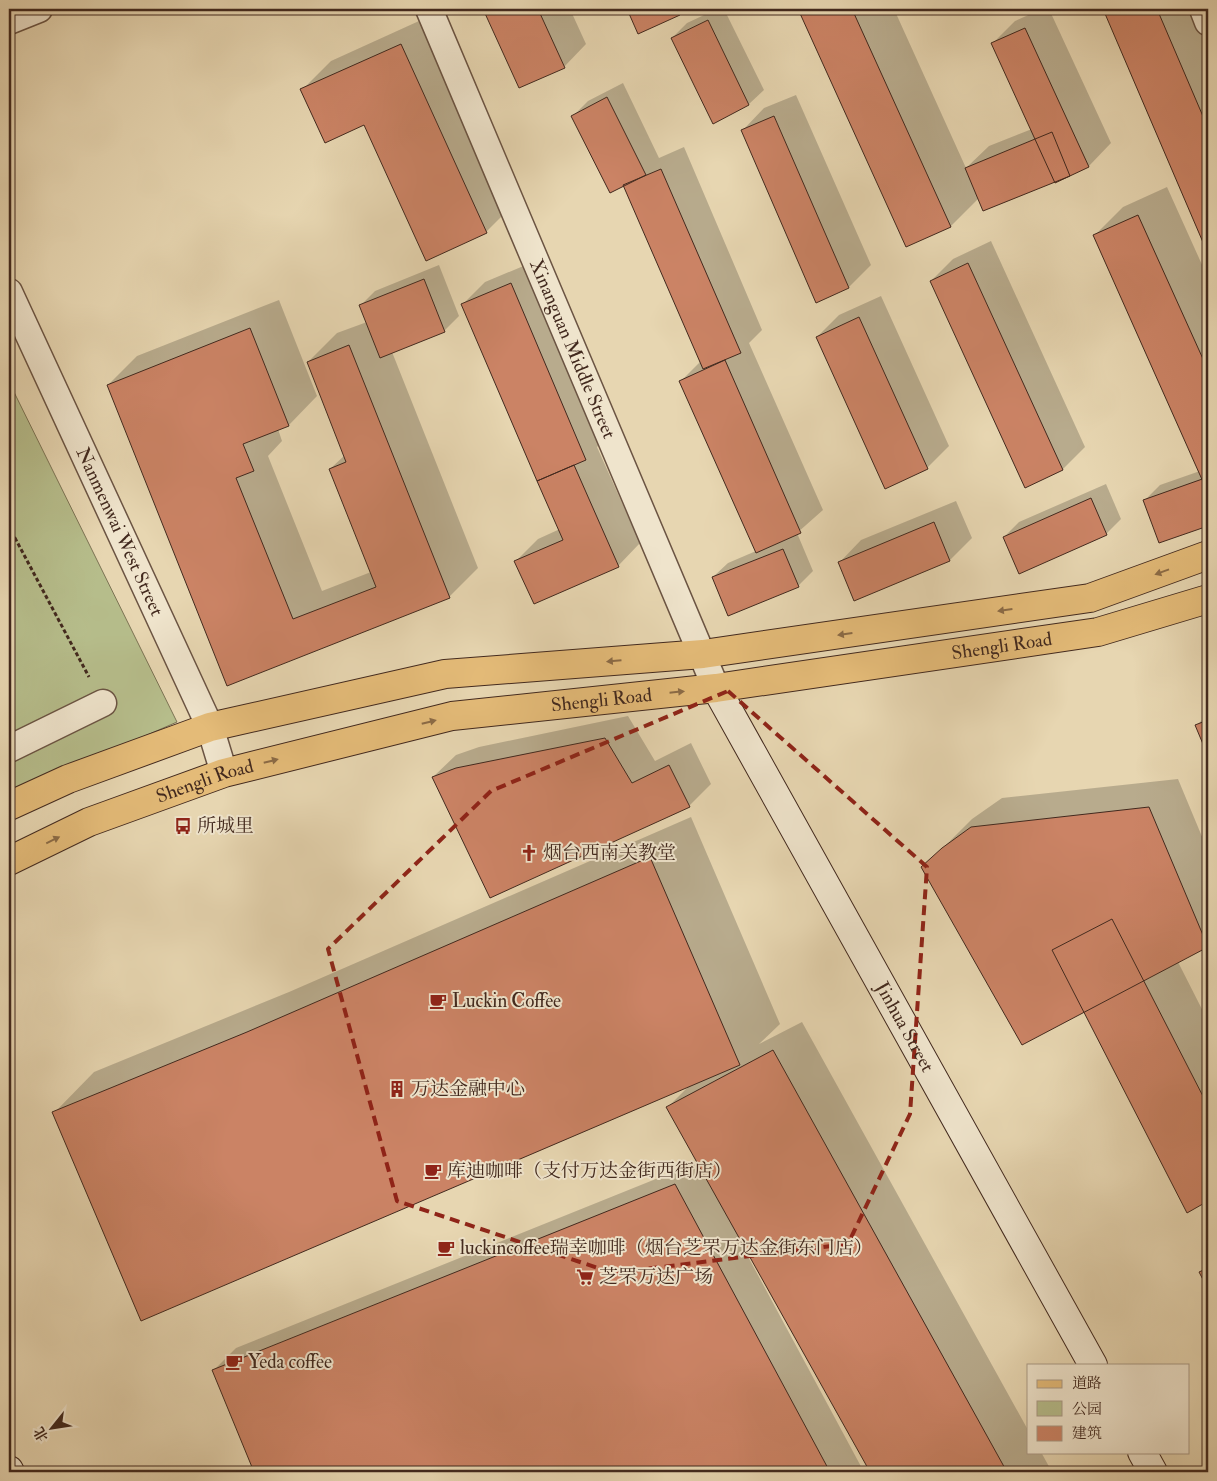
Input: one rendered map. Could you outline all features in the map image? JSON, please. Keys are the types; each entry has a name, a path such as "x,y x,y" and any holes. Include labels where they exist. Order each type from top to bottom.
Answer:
{"main road":[{"name":"Shengli Road","path":"9,806 68,779 210,727 445,674 703,654 1090,598 1208,555"},
{"name":"Shengli Road","path":"9,861 89,822 224,773 452,716 716,688 1098,632 1208,599"}],"street":[{"path":"9,21 39,9"},
{"name":"Xinanguan Middle Street","path":"429,9 716,688"},
{"path":"1203,9 1208,22"},
{"name":"Nanmenwai West Street","path":"9,292 210,727 224,773"},
{"name":"Jinhua Street","path":"716,688 1092,1364"},
{"path":"9,749 103,703"},
{"path":"1143,1454 1153,1472"}],"path":[{"path":"9,541 15,538 103,703"}],"highlighted area":[{"path":"728,691 927,867 910,1114 848,1244 613,1273 397,1201 328,949 491,791"}],"green space":[{"path":"9,382 177,722 9,795"}],"building":[{"path":"483,9 538,9 565,68 519,88"},
{"path":"627,9 677,9 680,15 638,34"},
{"path":"798,9 852,9 951,227 906,247"},
{"path":"1103,9 1157,9 1208,128 1208,254"},
{"path":"708,20 749,105 713,124 671,38"},
{"path":"1025,28 1089,167 1055,183 991,43"},
{"path":"401,44 487,233 426,261 364,125 325,143 300,89"},
{"path":"607,97 646,175 610,193 571,116"},
{"path":"774,116 849,288 816,303 741,130"},
{"path":"1052,132 1070,176 983,211 965,168"},
{"path":"661,169 741,353 703,369 623,185"},
{"path":"1138,215 1208,370 1208,493 1093,235"},
{"path":"968,263 1063,470 1025,488 930,281"},
{"path":"424,279 445,332 380,358 359,305"},
{"path":"511,283 586,460 537,481 461,304"},
{"path":"859,317 928,469 885,489 816,337"},
{"path":"250,328 289,426 243,444 254,471 236,478 293,619 376,587 329,469 346,462 307,362 349,345 450,598 227,686 107,385"},
{"path":"725,360 801,533 756,553 679,381"},
{"path":"574,465 619,567 534,604 514,561 563,540 537,481"},
{"path":"1208,477 1208,526 1159,543 1143,500"},
{"path":"1091,498 1107,535 1019,574 1003,537"},
{"path":"934,522 950,561 854,601 838,562"},
{"path":"783,549 799,587 728,616 712,577"},
{"path":"1208,720 1208,756 1195,725"},
{"name":"烟台西南关教堂","path":"605,738 632,783 669,765 690,807 490,898 432,777 456,768"},
{"path":"1149,807 1208,947 1022,1045 921,867 942,848 971,827"},
{"name":"万达金融中心","path":"650,857 740,1065 141,1321 52,1112 247,1032"},
{"path":"1112,919 1208,1106 1208,1201 1187,1213 1052,950"},
{"path":"773,1050 1007,1472 870,1472 666,1107"},
{"name":"芝罘万达广场","path":"675,1184 830,1472 254,1472 212,1370"},
{"path":"1208,1268 1208,1289 1199,1272"}],"place":[{"name":"所城里","path":"183,826"},
{"name":"烟台西南关教堂","path":"529,853"},
{"name":"Luckin Coffee","path":"438,1001"},
{"name":"万达金融中心","path":"397,1089"},
{"name":"库迪咖啡（支付万达金街西街店）","path":"433,1171"},
{"name":"luckincoffee瑞幸咖啡（烟台芝罘万达金街东门店）","path":"446,1248"},
{"name":"芝罘万达广场","path":"585,1277"},
{"name":"Yeda coffee","path":"234,1362"}]}
